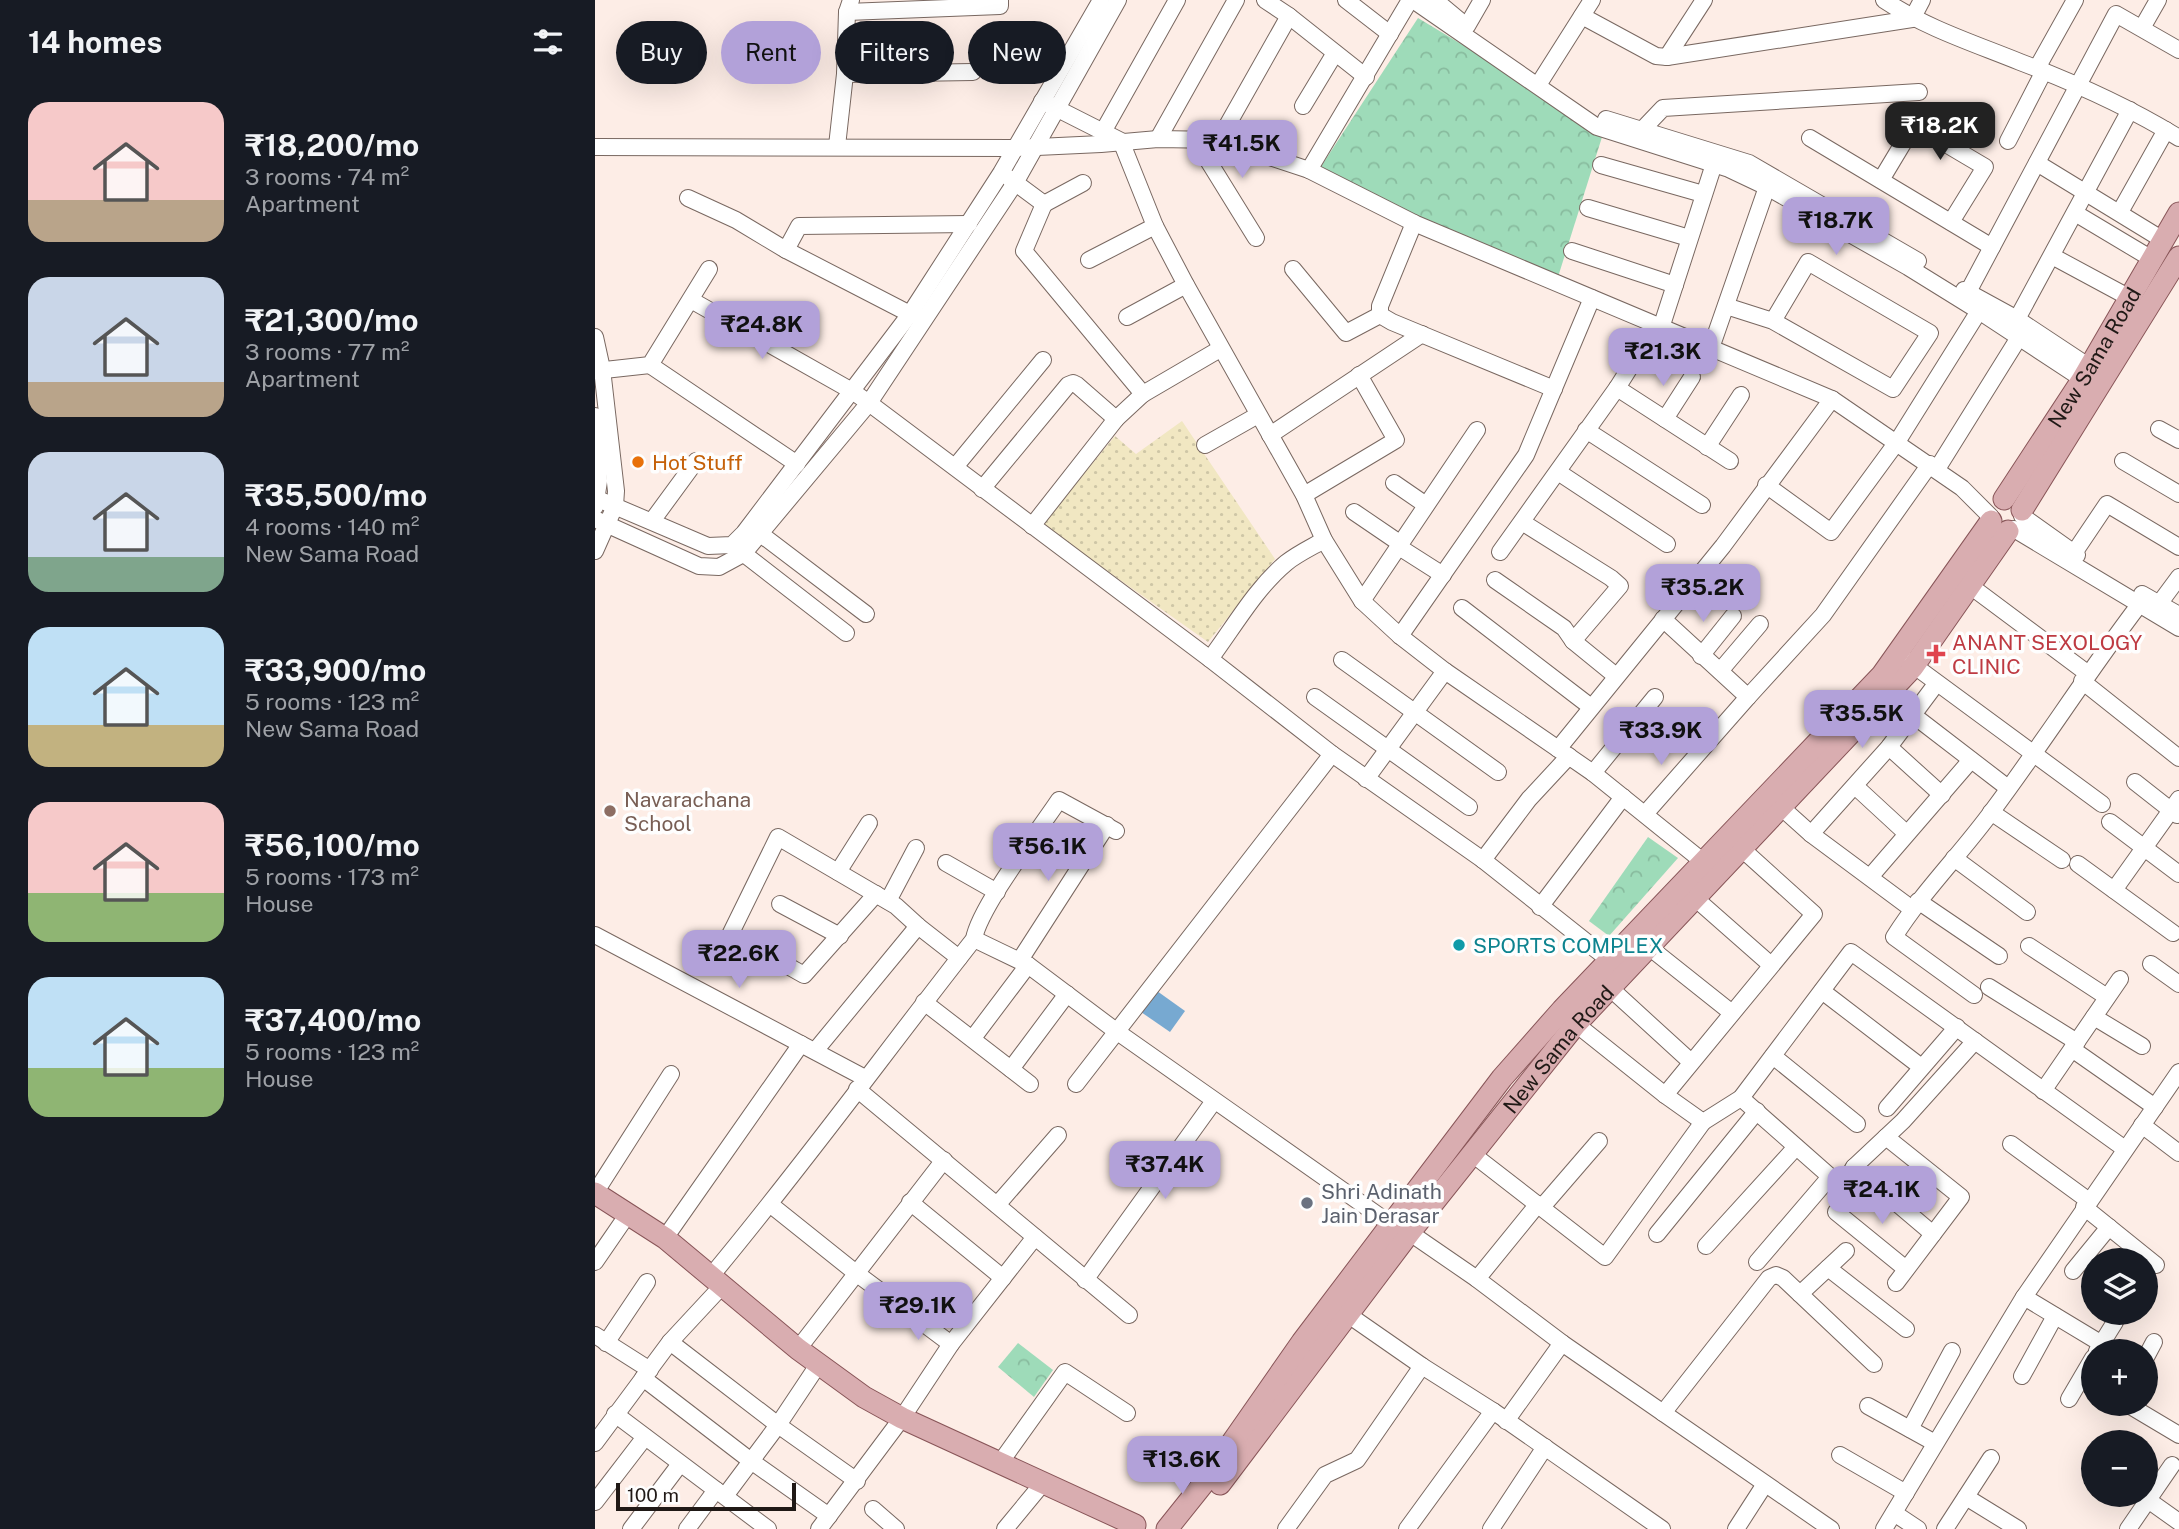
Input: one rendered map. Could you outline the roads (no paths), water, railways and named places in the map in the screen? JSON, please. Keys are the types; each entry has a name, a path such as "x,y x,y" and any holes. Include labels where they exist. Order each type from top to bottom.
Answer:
{"main road":[{"name":"New Sama Road","path":"2093,378 2130,298 2179,213"},
{"name":"New Sama Road","path":"1209,1488 1301,1342 1339,1308 1502,1078 1615,973 1882,675 1905,660 2006,515 2093,378 2178,261"},
{"name":"New Sama Road","path":"1398,1226 1471,1153 1615,973 1649,947 1696,898 1711,868 1742,849 1782,808 1969,585 2006,515"},
{"path":"595,1193 666,1238 798,1349 864,1397 902,1418 1142,1528"},
{"path":"1167,1529 1209,1488"},
{"path":"1183,1529 1209,1488"}],"street":[{"path":"849,6 1000,6 1000,0"},
{"path":"756,530 797,464 910,314 969,225 1101,0"},
{"path":"601,521 699,566 719,567 756,530 869,403 1015,183 1118,0"},
{"path":"1104,130 1177,0"},
{"path":"1158,139 1236,0"},
{"path":"1265,0 1366,76"},
{"path":"1346,0 1390,34"},
{"path":"1309,170 1412,0 1597,127 1714,164 1767,187 1979,311 2018,339 2093,378"},
{"path":"1436,0 1540,82 1598,117 1749,163 1867,229 2017,319 2093,378"},
{"path":"1467,26 1482,0"},
{"path":"1540,82 1593,0"},
{"path":"1667,57 1704,0"},
{"path":"1884,0 1912,19 2078,86 2130,110 2172,134 2120,212"},
{"path":"1912,19 1922,0"},
{"path":"2008,141 2075,0"},
{"path":"2142,28 2158,0"},
{"path":"1968,292 2116,14 2179,50"},
{"path":"1219,141 1289,16"},
{"path":"1582,16 1656,57 1912,19"},
{"path":"1303,107 1335,53"},
{"path":"837,146 844,84"},
{"path":"1642,130 1663,108 1919,92"},
{"path":"1042,101 1104,130 1121,141 1155,226 1220,349 1304,495 1324,540 1362,601 1400,636 1445,671 1593,773 1711,868"},
{"path":"2017,319 2130,110"},
{"path":"1881,180 1914,125 1985,167 1951,222"},
{"path":"1810,138 1992,247"},
{"path":"595,147 1015,148 1158,139 1219,141 1309,170 1414,223 1832,399 1962,488 2179,615"},
{"path":"1196,141 1256,238"},
{"path":"2037,163 2120,212 2157,250"},
{"path":"1500,552 1658,327 1675,285 1714,164"},
{"path":"1601,166 1703,194"},
{"path":"1001,173 1044,204"},
{"path":"1083,183 1044,204 1024,251 1143,394"},
{"path":"1711,348 1767,187"},
{"path":"688,198 736,220 786,250 910,314"},
{"path":"1588,208 1689,238"},
{"path":"2075,213 2178,261"},
{"path":"1380,315 1380,306 1414,223"},
{"path":"786,250 799,226 969,225"},
{"path":"1089,260 1155,226"},
{"path":"1572,251 1675,285"},
{"path":"2052,256 2130,298"},
{"path":"1726,306 1773,321 1893,390 1930,333 1808,262 1773,321"},
{"path":"650,365 709,269"},
{"path":"1293,269 1346,333 1380,315"},
{"path":"1127,317 1186,285"},
{"path":"1400,636 1526,455 1593,299"},
{"path":"691,300 869,403 1332,754 1483,860 1615,973 1691,1062"},
{"path":"1766,485 1831,532 1897,443 1979,311"},
{"path":"1380,315 1554,388"},
{"path":"1270,435 1422,334"},
{"path":"595,337 616,491 615,506 601,521 595,551"},
{"path":"1645,814 1822,615 1933,467 2018,339"},
{"path":"1032,526 1117,419 1143,394 1220,349"},
{"path":"955,467 1043,360"},
{"path":"599,370 650,365 797,464"},
{"path":"1304,495 1396,440 1359,375"},
{"path":"1665,419 1692,377"},
{"path":"982,489 1068,385 1077,385 1117,419"},
{"path":"1617,388 1730,461"},
{"path":"1707,447 1741,395"},
{"path":"1483,860 1563,752 1591,706 1723,546 1832,399"},
{"path":"1205,445 1258,415"},
{"path":"595,416 599,481 596,503 615,506 708,546 737,549 846,633"},
{"path":"2159,429 2179,440"},
{"path":"1362,601 1477,430"},
{"path":"1586,430 1702,505"},
{"path":"652,521 696,461"},
{"path":"2123,461 2179,494"},
{"path":"1557,472 1667,544"},
{"path":"1394,484 1426,505"},
{"path":"2074,553 2107,504 2179,547"},
{"path":"1354,512 1443,575"},
{"path":"2006,515 2139,605 2179,628"},
{"path":"1522,522 1620,586 1573,641"},
{"path":"756,530 866,614"},
{"path":"1210,659 1279,570 1289,560 1324,540"},
{"path":"2159,604 2179,577"},
{"path":"1495,580 1564,628 1573,641 1616,676"},
{"path":"1969,585 2085,677 2179,758"},
{"path":"2139,605 1991,812 1915,905 1895,937 2074,1045 2155,1107"},
{"path":"1462,608 1591,706"},
{"path":"1701,656 1733,616"},
{"path":"1663,619 1748,696"},
{"path":"1720,671 1760,624"},
{"path":"1342,660 1498,772"},
{"path":"1905,660 2102,804"},
{"path":"1366,779 1445,671"},
{"path":"1811,834 1889,747 1936,684"},
{"path":"1315,697 1469,807"},
{"path":"1593,773 1655,697"},
{"path":"1913,715 2008,788"},
{"path":"1889,747 1942,795"},
{"path":"1076,1084 1332,754"},
{"path":"1870,877 1971,760"},
{"path":"2114,890 2176,808 2135,782"},
{"path":"1855,786 1906,833"},
{"path":"1540,907 1623,797"},
{"path":"595,1443 861,1084 974,939 976,930 997,892 1059,800 1112,828 973,1038"},
{"path":"1782,808 1811,834 1870,877 1999,956"},
{"path":"1991,812 2114,890 2173,933"},
{"path":"2110,822 2179,874"},
{"path":"838,872 869,823"},
{"path":"728,939 778,837 882,897 959,958"},
{"path":"756,948 803,975 839,936 882,897 916,848"},
{"path":"1665,1096 1814,914 1742,849"},
{"path":"1954,858 2027,912"},
{"path":"946,863 997,892"},
{"path":"1696,898 1771,965"},
{"path":"780,904 839,936"},
{"path":"666,1238 808,1048 918,926"},
{"path":"596,937 808,1048 861,1084 996,1205 1129,1315"},
{"path":"974,939 1024,962 1215,1101 1477,1279 1562,1343 1765,1484 1820,1526"},
{"path":"2029,946 2107,997"},
{"path":"1649,947 1732,1013"},
{"path":"1471,1153 1605,1256 1703,1122 1741,1098 1851,952 2125,1149"},
{"path":"2151,964 2179,984"},
{"path":"2043,1091 2120,979"},
{"path":"1822,991 1920,1066"},
{"path":"1011,1069 1067,994"},
{"path":"925,1003 1030,1084"},
{"path":"2094,1017 2142,1046"},
{"path":"1576,1024 1665,1096 1703,1122"},
{"path":"1887,1108 1920,1066 1957,1027"},
{"path":"1741,1098 1829,1178 1843,1187 1854,1167 1903,1121 1975,1041"},
{"path":"1773,1056 1857,1124"},
{"path":"1884,1529 2024,1297 2179,1072"},
{"path":"595,1193 671,1074"},
{"path":"1085,1280 1215,1101"},
{"path":"1657,1234 1757,1111"},
{"path":"2142,1125 2179,1153"},
{"path":"996,1205 1058,1135"},
{"path":"1886,1137 1961,1197 1895,1283"},
{"path":"1477,1279 1599,1140"},
{"path":"2011,1144 2087,1204 2130,1248"},
{"path":"1706,1246 1796,1147"},
{"path":"798,1349 944,1160"},
{"path":"1854,1167 1933,1234"},
{"path":"1756,1262 1829,1178"},
{"path":"910,1202 1003,1278"},
{"path":"771,1205 951,1344"},
{"path":"1836,1212 1906,1269"},
{"path":"595,1262 628,1214"},
{"path":"2073,1271 2109,1227"},
{"path":"647,1282 601,1339 824,1523 902,1418 951,1344 1035,1237"},
{"path":"1800,1294 1846,1251"},
{"path":"1828,1268 1906,1329"},
{"path":"1663,1413 1769,1278 1776,1275 1783,1278 1874,1364"},
{"path":"2024,1297 2055,1316 2083,1339"},
{"path":"1339,1308 1545,1447 1660,1529"},
{"path":"2022,1376 2055,1316"},
{"path":"670,1342 778,1425 857,1481"},
{"path":"1406,1529 1562,1343"},
{"path":"1910,1429 1952,1351"},
{"path":"691,1527 751,1461 818,1365"},
{"path":"1286,1529 1325,1475 1357,1460 1422,1366"},
{"path":"1000,1463 1065,1372 1128,1413"},
{"path":"2069,1399 2081,1386"},
{"path":"1868,1406 1935,1443"},
{"path":"615,1414 768,1529"},
{"path":"2147,1416 2179,1435"},
{"path":"595,1502 645,1437"},
{"path":"1491,1529 1545,1447"},
{"path":"1840,1455 1906,1493"},
{"path":"1945,1529 1991,1458"},
{"path":"631,1529 680,1464"},
{"path":"2158,1485 2172,1465"},
{"path":"1005,1529 1043,1483"},
{"path":"1736,1529 1765,1484"},
{"path":"1966,1497 2018,1529"},
{"path":"2128,1529 2143,1507"},
{"path":"2158,1507 2179,1522"},
{"path":"873,1509 896,1529"},
{"path":"1893,1513 1918,1529"}],"water":[{"path":"1157,991 1185,1011 1170,1032 1141,1012"}],"place":[{"name":"Hot Stuff","path":"638,462"},
{"name":"ANANT SEXOLOGY CLINIC","path":"1936,654"},
{"name":"Navarachana School","path":"610,811"},
{"name":"SPORTS COMPLEX","path":"1459,945"},
{"name":"Shri Adinath Jain Derasar","path":"1307,1203"}]}
